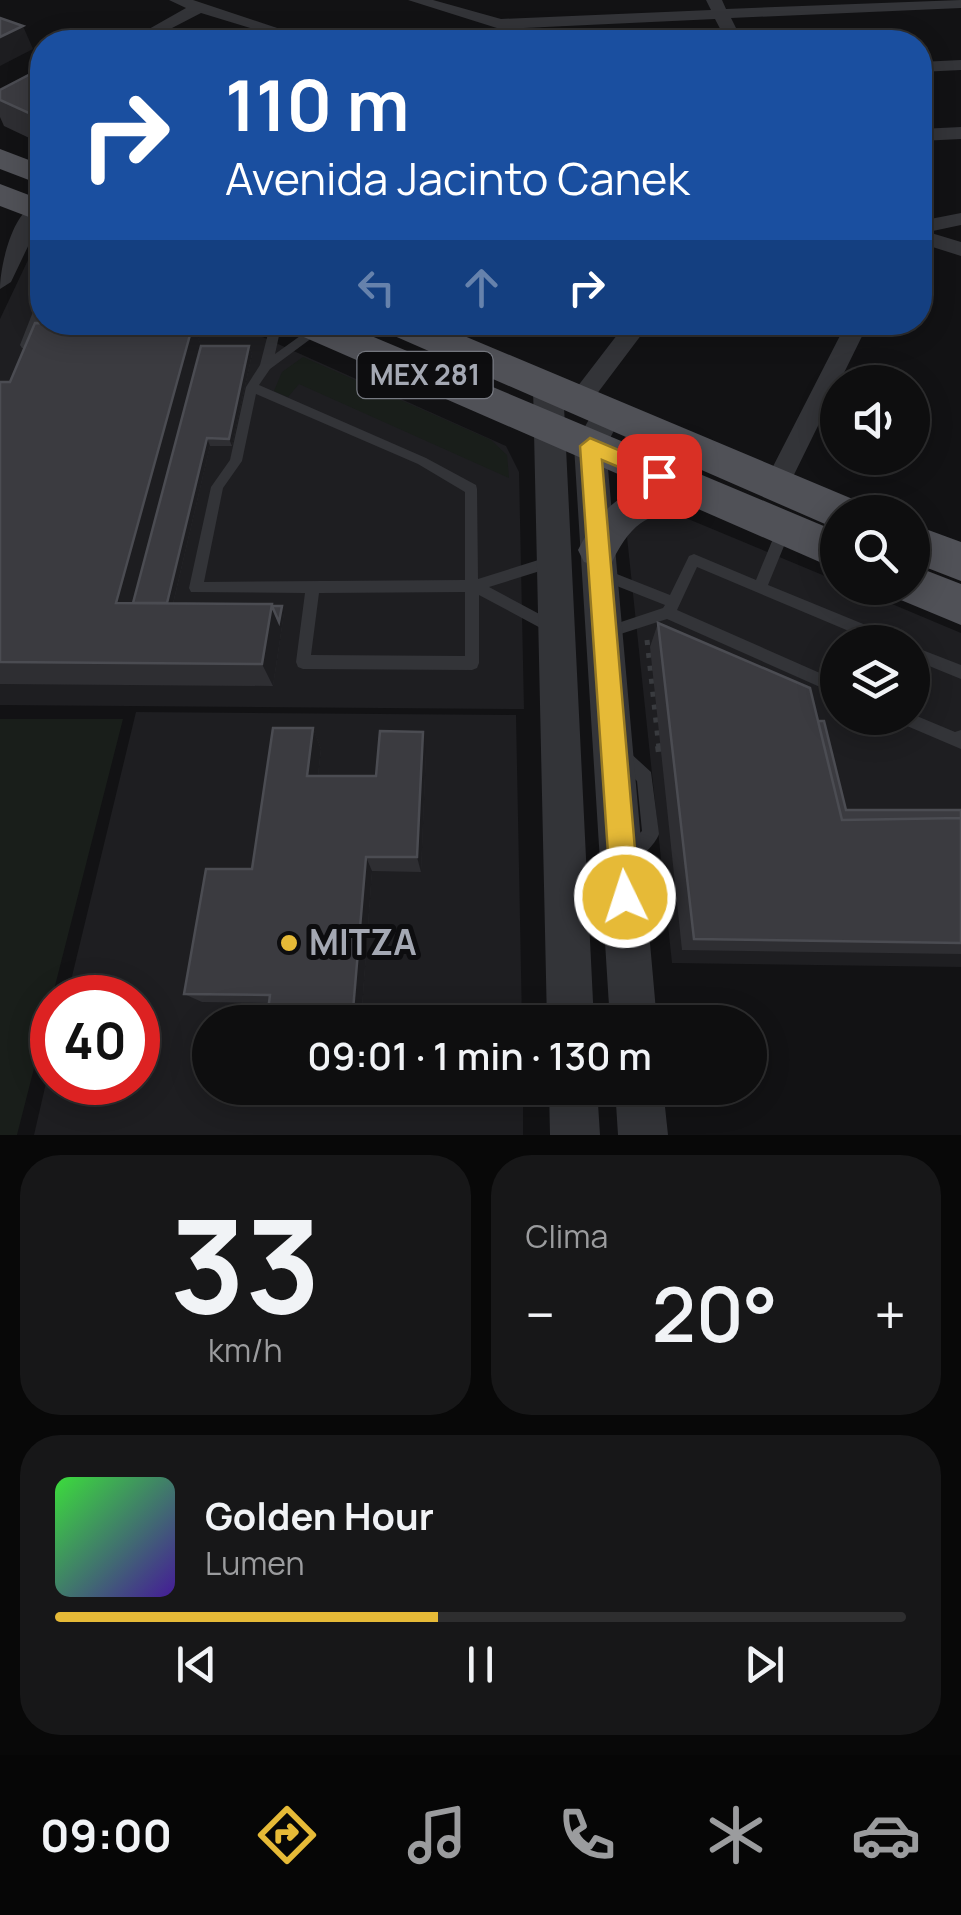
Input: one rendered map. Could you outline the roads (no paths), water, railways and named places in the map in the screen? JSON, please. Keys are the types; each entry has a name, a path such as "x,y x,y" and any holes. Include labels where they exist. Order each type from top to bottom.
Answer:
{"main road":[{"path":"0,158 30,171"},
{"path":"0,194 30,207"},
{"name":"MEX 281","path":"332,335 547,428 581,412"},
{"name":"MEX 281","path":"423,335 581,412 820,504"},
{"name":"MEX 281","path":"581,412 694,491 820,544"},
{"path":"599,562 616,517 632,505 656,494 694,491"},
{"path":"930,549 961,562"},
{"path":"930,592 961,605"}],"street":[{"path":"177,0 272,30"},
{"path":"416,0 500,24 718,7 961,3"},
{"path":"718,7 729,30"},
{"path":"157,30 200,8"},
{"path":"932,66 961,65"},
{"path":"932,135 961,134"},
{"path":"932,225 961,219"},
{"path":"0,282 6,262 30,225"},
{"path":"932,240 961,249"},
{"path":"631,335 581,412 599,562 633,1005"},
{"path":"776,486 852,335"},
{"path":"547,428 570,1005"},
{"path":"574,1105 575,1135"},
{"path":"640,1105 643,1135"}],"lane":[{"path":"22,356 32,335"},
{"path":"266,366 273,335"},
{"path":"301,335 266,366 252,387 236,461 217,487 196,588 474,586 552,561"},
{"path":"250,349 269,349"},
{"path":"252,387 462,480 471,489 472,663 303,662 314,586"},
{"path":"760,588 784,529"},
{"path":"604,634 670,608 694,560 849,625"},
{"path":"599,562 670,608 820,679"},
{"path":"474,586 555,629"},
{"path":"930,659 961,672"},
{"path":"930,729 960,742 961,738"}],"place":[{"name":"MITZA","path":"289,943"}]}
